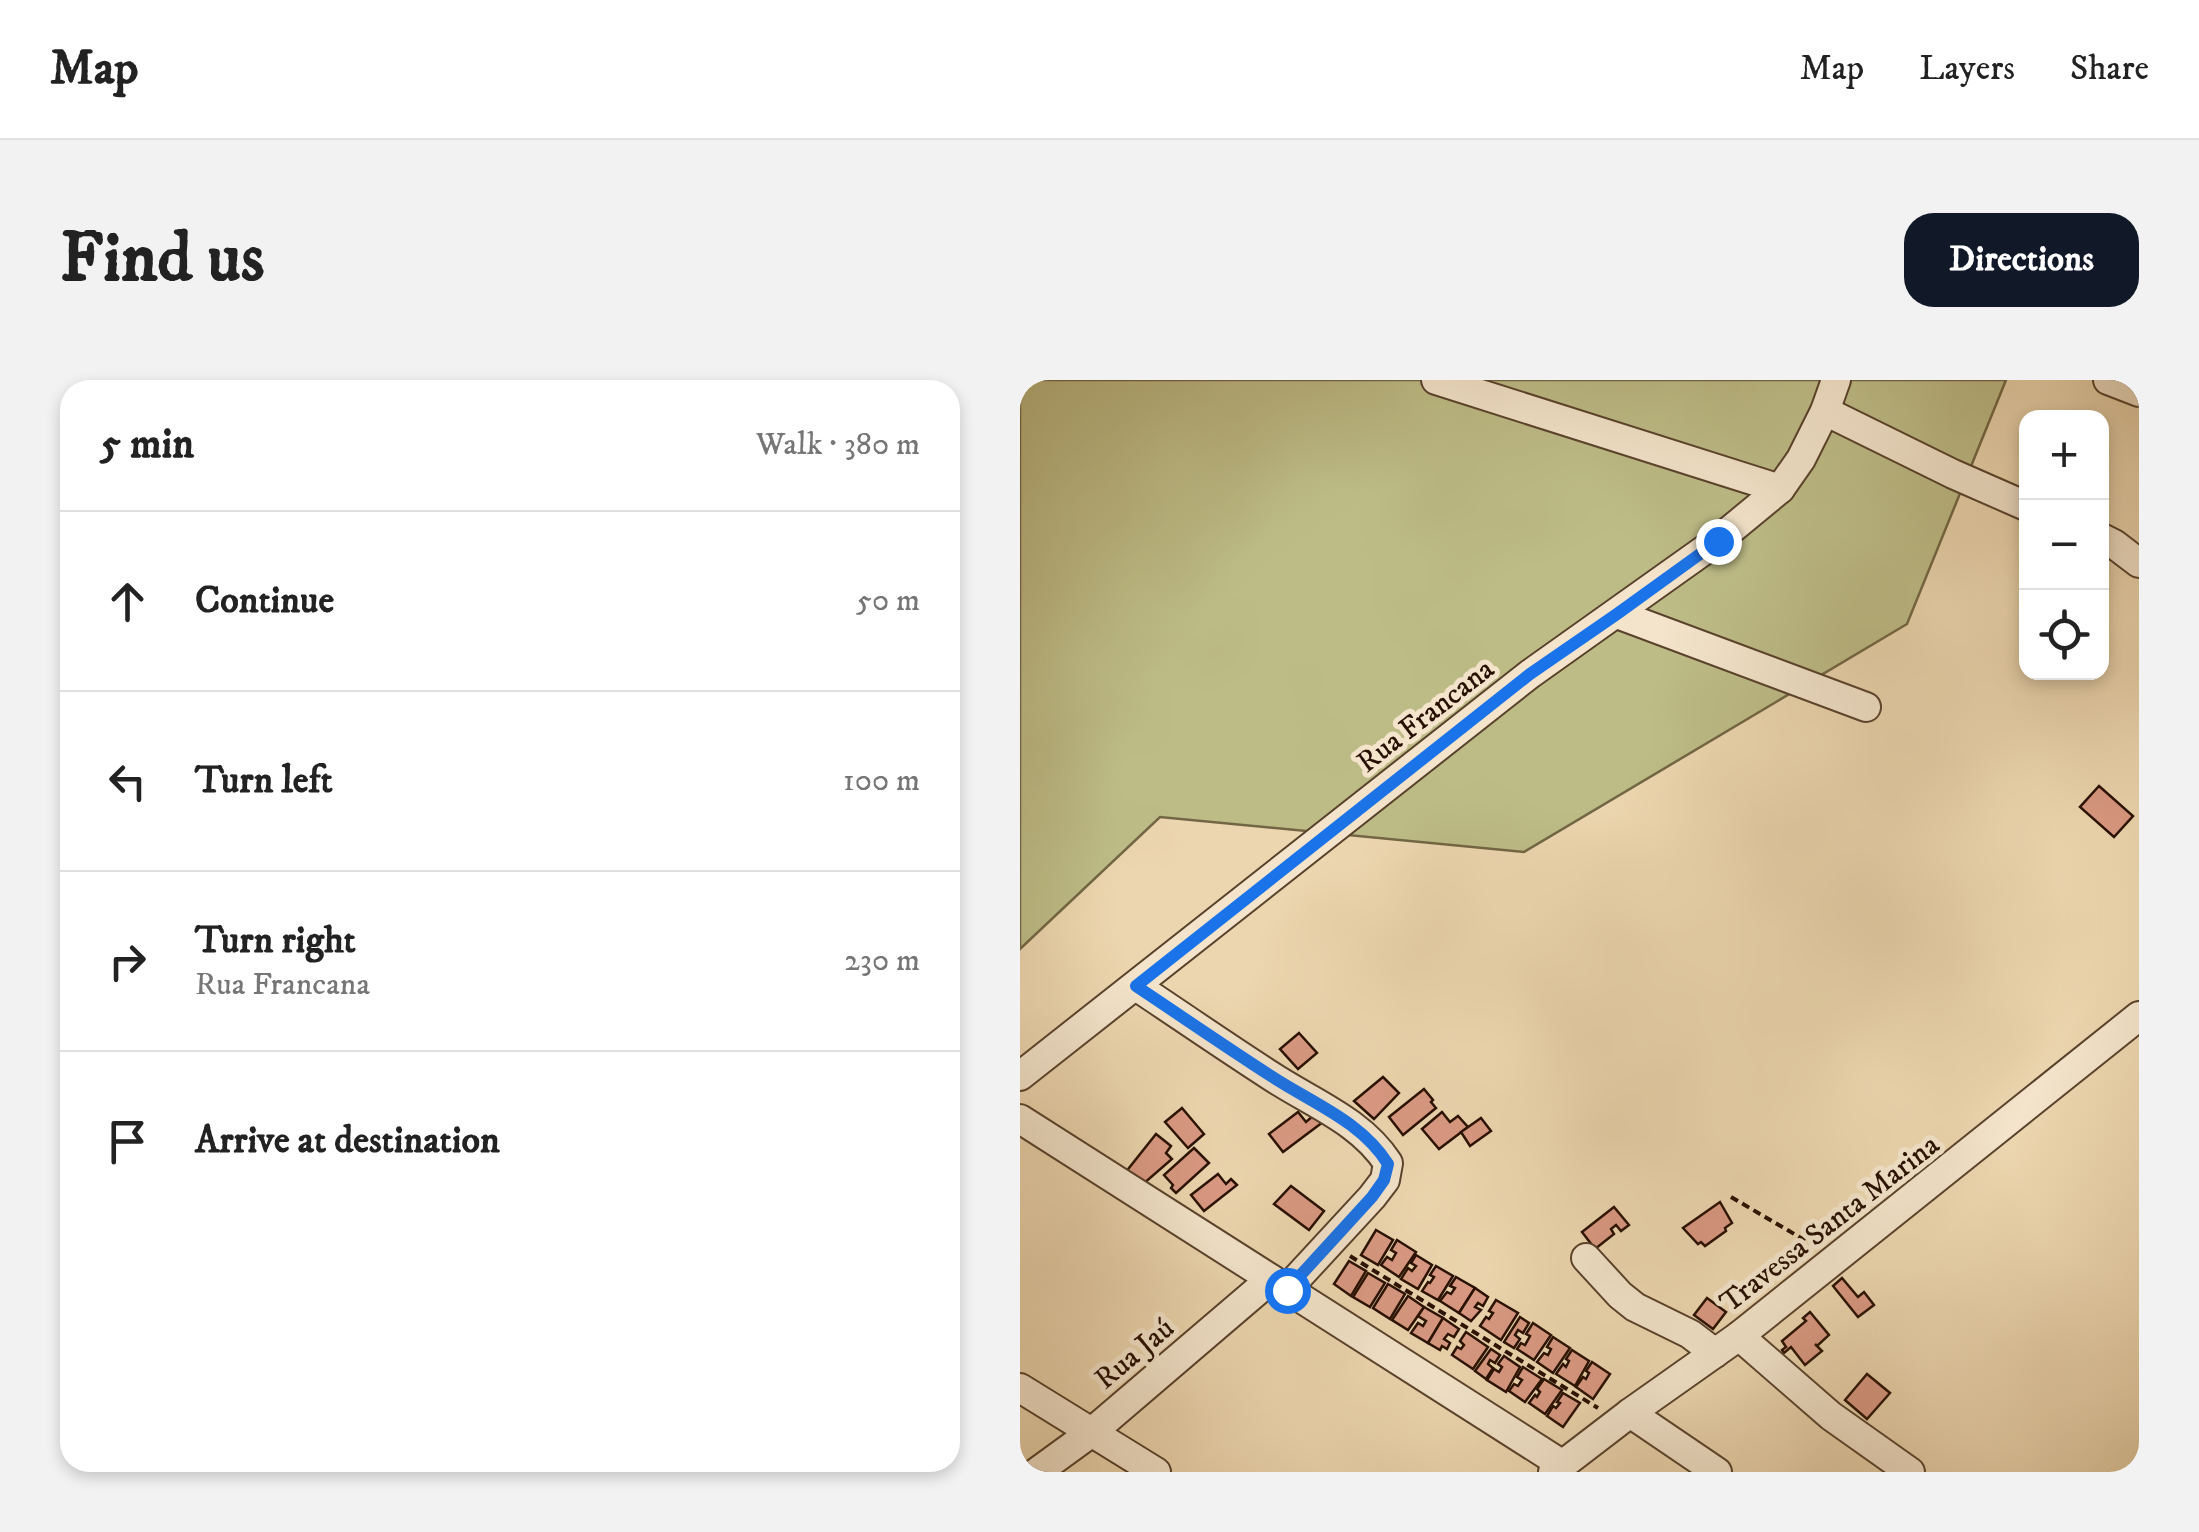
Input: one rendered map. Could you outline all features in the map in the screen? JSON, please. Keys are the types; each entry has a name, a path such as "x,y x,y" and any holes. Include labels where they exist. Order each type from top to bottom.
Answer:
{"street":[{"path":"1436,380 1780,490"},
{"name":"Rua Francana","path":"1020,1076 1530,674 1718,541 1780,490 1825,411 1836,380"},
{"path":"2108,380 2139,392"},
{"path":"1825,411 2019,503"},
{"path":"2109,542 2139,563"},
{"path":"1617,614 1866,707"},
{"name":"Rua Jaú","path":"1037,1472 1329,1243 1384,1180 1388,1164 1355,1127 1136,986"},
{"name":"Travessa Santa Marina","path":"1558,1468 1738,1336 2139,1016"},
{"path":"1020,1119 1558,1468"},
{"path":"1586,1258 1635,1308 1690,1334 1715,1353"},
{"path":"1738,1336 1831,1416 1910,1472"},
{"path":"1020,1388 1156,1472"},
{"path":"1624,1417 1717,1472"}],"path":[{"path":"1730,1198 1836,1259"},
{"path":"1329,1243 1624,1417"}],"shaded area":[{"path":"1020,380 2006,380 1907,624 1524,852 1160,817 1020,949"}],"building":[{"path":"2099,786 2133,816 2114,837 2080,807"},
{"path":"1299,1033 1317,1053 1298,1069 1280,1049"},
{"path":"1383,1077 1399,1093 1374,1119 1354,1101"},
{"path":"1424,1089 1436,1108 1403,1135 1389,1117"},
{"path":"1182,1108 1204,1134 1188,1148 1165,1122"},
{"path":"1298,1112 1306,1122 1314,1115 1323,1122 1283,1152 1269,1134"},
{"path":"1442,1112 1450,1122 1458,1116 1468,1127 1439,1149 1422,1129"},
{"path":"1481,1118 1491,1131 1470,1146 1461,1132"},
{"path":"1156,1134 1171,1146 1166,1153 1172,1159 1142,1185 1125,1173"},
{"path":"1194,1148 1209,1163 1176,1193 1164,1175"},
{"path":"1218,1174 1226,1184 1231,1179 1237,1185 1204,1211 1191,1195"},
{"path":"1291,1186 1324,1211 1309,1230 1274,1204"},
{"path":"1720,1202 1732,1223 1705,1246 1698,1244 1683,1228"},
{"path":"1614,1207 1629,1225 1621,1231 1616,1225 1611,1229 1614,1234 1595,1249 1582,1232"},
{"path":"1376,1230 1393,1240 1378,1265 1361,1255"},
{"path":"1397,1240 1416,1252 1399,1277 1381,1265 1387,1257 1392,1260 1396,1253 1391,1250"},
{"path":"1416,1255 1432,1265 1418,1289 1401,1279 1408,1268 1412,1271 1416,1266 1411,1263"},
{"path":"1349,1261 1366,1271 1351,1296 1334,1284"},
{"path":"1436,1266 1453,1276 1438,1300 1422,1291 1434,1277 1430,1275"},
{"path":"1368,1273 1385,1283 1370,1307 1353,1297"},
{"path":"1456,1277 1475,1288 1459,1313 1440,1301 1455,1288 1450,1286"},
{"path":"1842,1278 1858,1297 1864,1292 1874,1305 1858,1317 1833,1286"},
{"path":"1388,1284 1405,1294 1390,1319 1373,1308"},
{"path":"1475,1288 1488,1297 1483,1306 1478,1303 1475,1307 1481,1310 1471,1321 1459,1313"},
{"path":"1408,1296 1424,1307 1408,1330 1392,1320"},
{"path":"1707,1298 1726,1312 1713,1329 1694,1315"},
{"path":"1496,1300 1518,1313 1501,1340 1480,1326 1493,1313 1489,1311"},
{"path":"1424,1307 1443,1318 1428,1343 1411,1333 1418,1323 1423,1326 1426,1321 1418,1316"},
{"path":"1810,1312 1829,1335 1817,1346 1822,1351 1805,1365 1791,1347 1784,1353 1782,1350 1786,1347 1782,1341 1806,1321 1803,1318"},
{"path":"1520,1317 1529,1323 1523,1333 1518,1330 1515,1335 1520,1339 1514,1348 1504,1342"},
{"path":"1443,1318 1459,1329 1454,1337 1448,1334 1444,1339 1450,1343 1447,1349 1442,1346 1440,1350 1428,1343"},
{"path":"1533,1323 1551,1335 1534,1360 1517,1349 1521,1343 1525,1345"},
{"path":"1466,1332 1488,1347 1473,1369 1452,1355 1464,1345 1460,1341"},
{"path":"1553,1337 1570,1348 1553,1373 1537,1362 1544,1353 1548,1355 1551,1349 1547,1347"},
{"path":"1491,1349 1500,1355 1495,1363 1490,1360 1488,1364 1493,1368 1486,1379 1475,1371"},
{"path":"1572,1350 1589,1361 1575,1386 1556,1374 1563,1364 1566,1367"},
{"path":"1504,1356 1520,1367 1506,1392 1487,1380 1494,1369 1499,1372 1502,1367 1498,1364"},
{"path":"1592,1362 1610,1374 1593,1399 1576,1387 1583,1377 1586,1379"},
{"path":"1523,1367 1542,1379 1525,1402 1509,1391 1522,1380 1517,1377"},
{"path":"1867,1374 1890,1393 1867,1419 1845,1400"},
{"path":"1544,1379 1562,1390 1545,1414 1529,1403 1537,1397"},
{"path":"1563,1393 1580,1403 1563,1427 1547,1416 1560,1403 1557,1402"}],"route":[{"path":"1287,1290 1372,1197 1384,1180 1388,1164 1355,1127 1136,986 1530,674 1718,541"}]}
